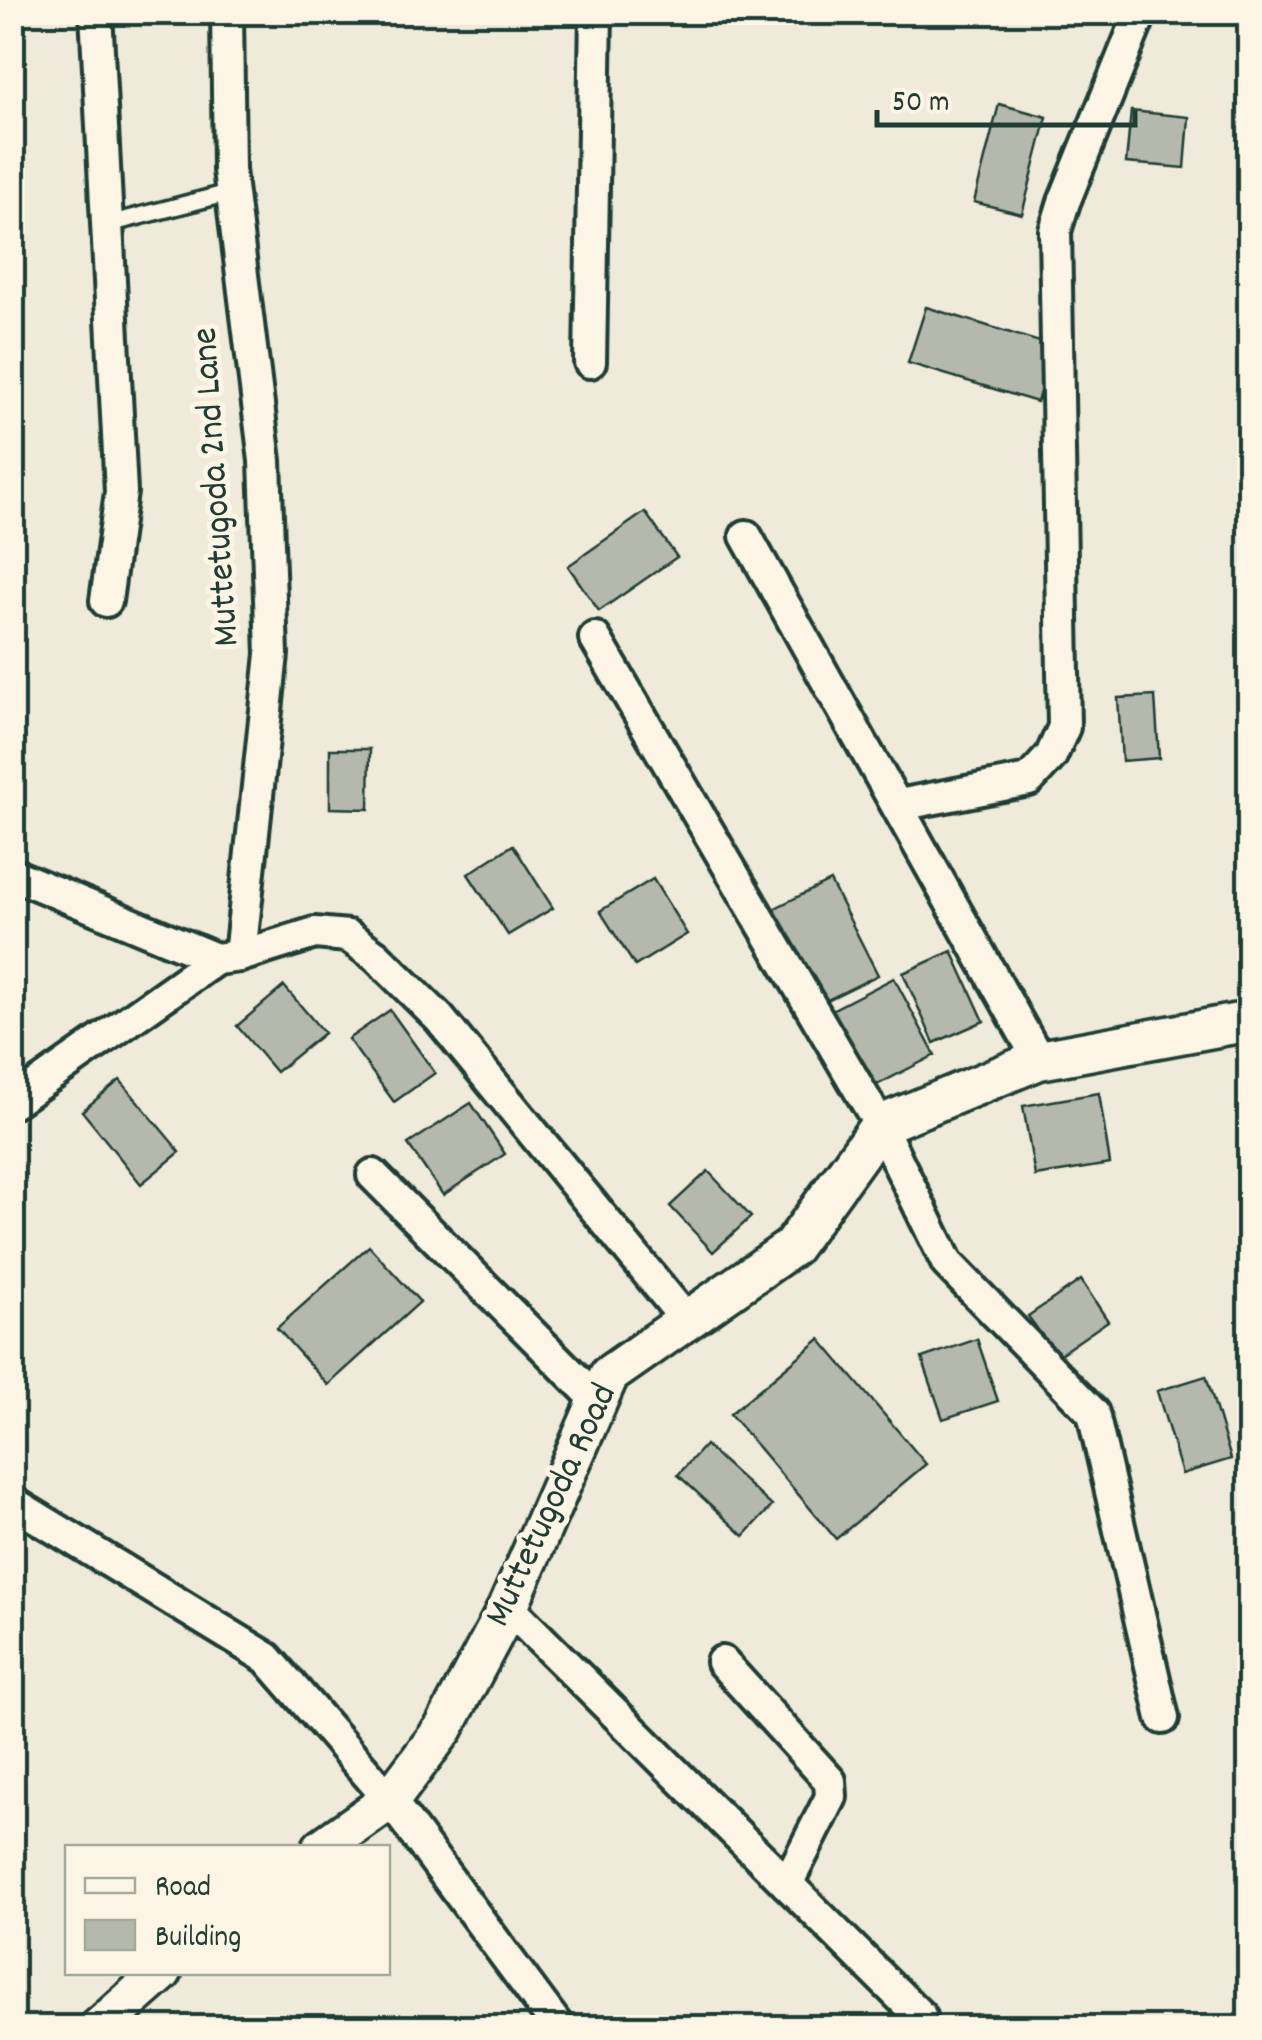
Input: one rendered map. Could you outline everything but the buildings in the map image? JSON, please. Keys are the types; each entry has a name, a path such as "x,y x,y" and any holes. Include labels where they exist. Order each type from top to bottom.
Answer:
{"street":[{"path":"96,12 122,492 106,601"},
{"name":"Muttetugoda 2nd Lane","path":"228,12 229,170 265,461 272,654 228,958"},
{"path":"590,362 596,12"},
{"path":"899,805 1029,780 1051,756 1064,727 1055,230 1142,12"},
{"path":"746,536 1039,1060"},
{"path":"594,638 880,1125 946,1263 1094,1413 1163,1718"},
{"path":"12,874 228,958"},
{"path":"12,1103 228,958 315,933 348,936 376,956 439,1018 688,1322"},
{"path":"880,1125 1039,1060 1250,1022"},
{"name":"Muttetugoda Road","path":"326,1845 390,1800 444,1728 508,1607 609,1375 792,1247 880,1125"},
{"path":"373,1175 597,1400"},
{"path":"12,1502 267,1658 390,1800 559,2028"},
{"path":"508,1607 920,2016"},
{"path":"722,1662 830,1781 830,1797 787,1884"},
{"path":"102,2026 159,1975"}],"lane":[{"path":"109,224 232,192"}]}
